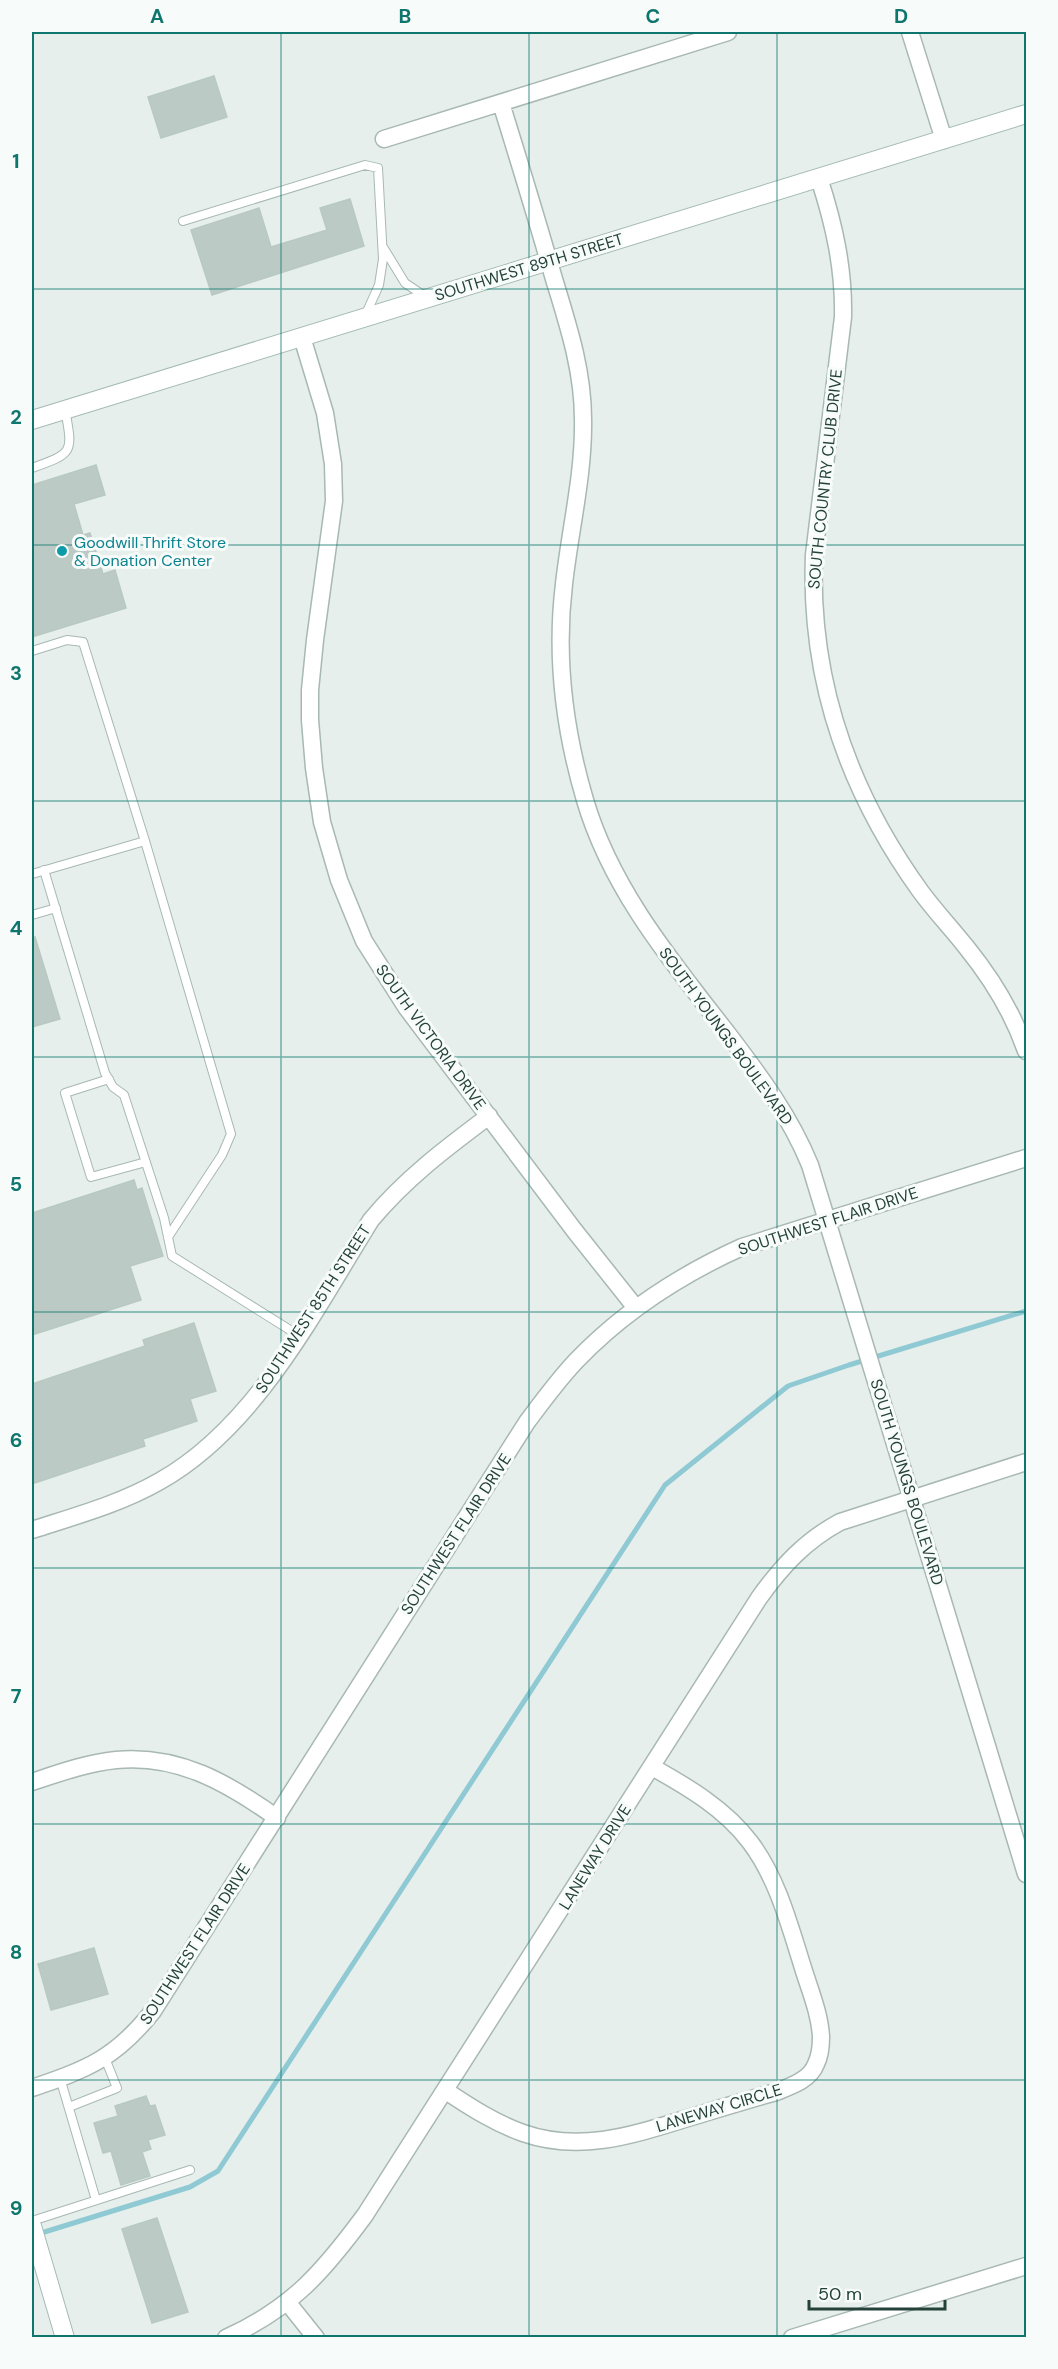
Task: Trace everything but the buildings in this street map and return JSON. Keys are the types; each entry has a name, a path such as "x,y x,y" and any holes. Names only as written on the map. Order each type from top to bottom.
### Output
{"main road":[{"name":"SOUTHWEST 89TH STREET","path":"32,420 1026,114"},
{"path":"32,2226 65,2337"}],"street":[{"path":"384,139 728,32"},
{"path":"910,32 944,140"},
{"name":"SOUTH YOUNGS BOULEVARD","path":"501,102 579,367 583,409 583,448 564,584 561,650 567,727 585,802 615,872 644,923 789,1119 810,1165 1026,1875"},
{"name":"SOUTH COUNTRY CLUB DRIVE","path":"819,178 832,221 844,289 843,317 820,491 813,564 819,659 830,706 844,753 881,830 922,893 969,950 991,981 1012,1016 1026,1051"},
{"name":"SOUTH VICTORIA DRIVE","path":"302,337 326,412 334,483 334,501 310,690 314,768 322,822 339,880 364,940 406,1007 636,1308"},
{"name":"SOUTHWEST 85TH STREET","path":"32,1530 144,1490 186,1463 216,1439 250,1404 298,1335 371,1220 385,1203 440,1153 489,1116"},
{"name":"SOUTHWEST FLAIR DRIVE","path":"32,2088 87,2068 105,2058 132,2037 153,2011 527,1422 574,1362 603,1334 673,1282 715,1259 769,1238 1026,1158"},
{"name":"LANEWAY DRIVE","path":"226,2337 261,2320 288,2303 312,2280 365,2215 759,1598 787,1562 813,1538 840,1522 1026,1462"},
{"path":"32,1782 115,1760 158,1761 205,1774 254,1801 277,1818"},
{"name":"LANEWAY CIRCLE","path":"446,2091 503,2125 524,2133 564,2141 594,2142 632,2136 776,2092 794,2085 813,2072 820,2052 821,2038 818,2020 789,1922 763,1861 750,1842 726,1816 652,1767"},
{"path":"796,2337 1026,2266"},
{"path":"288,2303 315,2337"}],"lane":[{"path":"183,221 365,165 378,168 383,247 379,285 365,316"},
{"path":"383,247 405,283 427,298"},
{"path":"32,468 66,453 71,442 65,410"},
{"path":"32,651 67,640 76,639 83,642 145,841 231,1134 222,1155 168,1237"},
{"path":"32,873 145,841"},
{"path":"44,870 109,1079 113,1087 124,1095 146,1162 172,1256 298,1335"},
{"path":"32,915 56,908"},
{"path":"109,1079 65,1093 91,1177 146,1162"},
{"path":"69,2107 117,2088 105,2058"},
{"path":"60,2078 96,2200"},
{"path":"32,2221 190,2170"}],"waterway":[{"path":"38,2234 190,2187 218,2171 665,1485 788,1386 1026,1311"}],"place":[{"name":"Goodwill Thrift Store & Donation Center","path":"62,551"}]}
